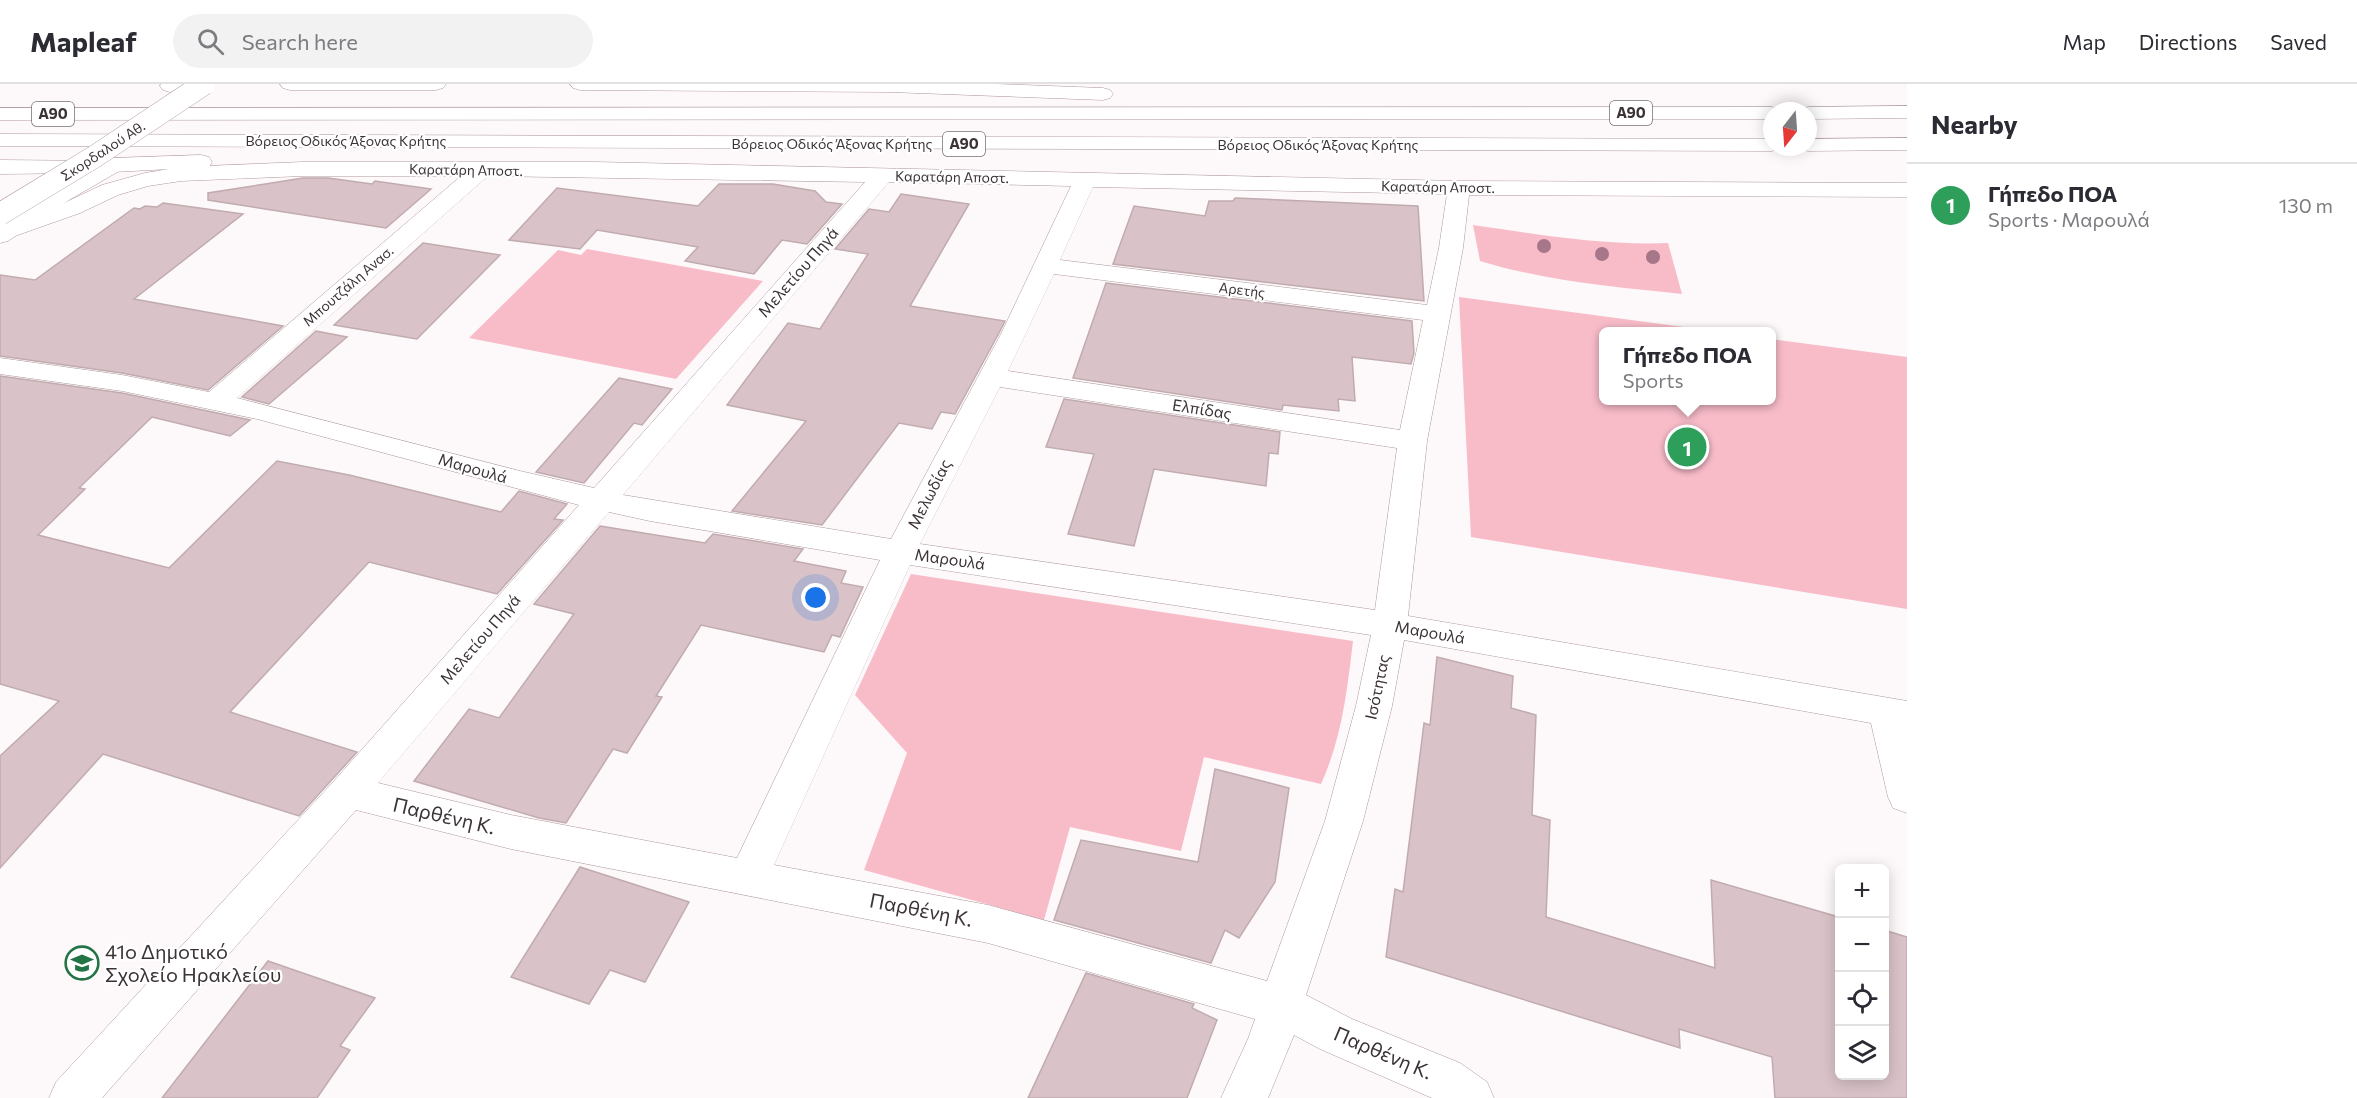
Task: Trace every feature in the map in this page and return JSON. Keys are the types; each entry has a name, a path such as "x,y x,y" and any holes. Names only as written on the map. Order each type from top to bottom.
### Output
{"main road":[{"name":"Σκορδαλού Αθ.","path":"2,227 94,157 204,84"},
{"path":"290,84 436,84"},
{"path":"580,84 890,86 1124,95 1490,114"},
{"name":"Σκορδαλού Αθ.","path":"0,192 178,85"},
{"name":"Βόρειος Οδικός Άξονας Κρήτης","path":"0,114 1763,112"},
{"path":"1817,112 1907,112"},
{"name":"Βόρειος Οδικός Άξονας Κρήτης","path":"0,140 1763,145"},
{"path":"0,167 112,165 390,152 453,142"},
{"path":"1817,145 1907,144"},
{"path":"2,227 112,165"},
{"name":"Καρατάρη Αποστ.","path":"2,227 72,208 120,186 170,176 313,169 595,170 1460,188 1907,190"},
{"name":"Μπουτζάλη Ανασ.","path":"216,401 480,171"},
{"name":"Μελετίου Πηγά","path":"72,1098 215,936 348,792 882,176"},
{"name":"Μελωδίας","path":"749,876 900,552 1047,266 1085,180"},
{"name":"Ισότητας","path":"1244,1098 1269,1046 1294,963 1351,798 1374,706 1390,625 1412,441 1451,248 1460,188"},
{"name":"Αρετής","path":"1047,266 1437,314"},
{"name":"Μαρουλά","path":"0,366 89,378 216,401 599,500 900,552 1390,625 1897,713"},
{"name":"Ελπίδας","path":"991,377 1412,441"},
{"path":"1897,713 1907,796"},
{"name":"Παρθένη Κ.","path":"348,792 511,832 749,876 988,924 1282,1006 1336,1034 1444,1079 1471,1098"}],"shaded area":[{"path":"1473,225 1595,241 1668,243 1682,294 1606,286 1530,274 1480,261"},
{"path":"587,249 763,281 676,379 469,338 558,250 581,255"},
{"path":"1459,297 1684,327 1599,327 1599,405 1776,405 1776,340 1907,357 1907,609 1471,537"},
{"path":"911,574 1353,641 1339,732 1321,784 1204,757 1181,851 1070,827 1044,920 864,870 907,753 855,695"}],"building":[{"path":"303,178 328,178 372,184 375,181 431,189 386,228 208,200 208,193"},
{"path":"719,184 773,184 815,191 826,202 842,204 807,244 782,240 754,274 685,261 698,247 597,230 580,249 509,240 557,188 698,206"},
{"path":"901,194 969,204 910,306 1005,321 999,333 955,414 941,412 932,429 899,423 822,525 732,511 806,421 727,405 788,323 820,329 868,254 835,249 869,209 889,212"},
{"path":"1235,198 1418,206 1424,301 1113,264 1134,206 1205,216 1209,201 1233,201"},
{"path":"163,203 243,214 134,299 283,326 208,390 122,373 0,356 0,275 35,280 134,208 157,207"},
{"path":"423,243 500,255 417,339 334,325"},
{"path":"1106,283 1412,321 1414,353 1411,364 1352,357 1355,401 1338,399 1339,411 1283,405 1282,410 1073,378"},
{"path":"316,331 347,337 269,404 242,397"},
{"path":"0,376 122,393 250,420 230,436 152,417 79,488 85,489 38,535 169,568 277,461 349,475 501,512 519,491 567,504 554,519 563,520 497,594 369,562 230,712 357,752 299,816 103,754 0,868 0,756 59,701 0,684"},
{"path":"619,378 672,389 642,425 634,423 584,483 536,472"},
{"path":"1064,399 1280,432 1278,454 1269,453 1266,486 1154,469 1134,546 1068,534 1094,454 1046,447"},
{"path":"600,526 705,543 713,534 803,549 794,561 846,571 841,583 863,587 840,637 832,635 824,652 701,625 656,696 662,697 627,753 613,749 566,823 539,818 414,781 469,709 499,718 574,614 534,604"},
{"path":"1437,657 1513,676 1511,708 1536,715 1532,815 1550,820 1546,917 1715,968 1711,880 1835,916 1835,1080 1889,1080 1889,932 1907,937 1907,1098 1775,1098 1772,1057 1679,1029 1680,1048 1386,957 1395,889 1403,892 1424,723 1430,725"},
{"path":"1215,769 1289,788 1275,882 1239,938 1225,930 1211,963 1054,920 1081,840 1198,862"},
{"path":"580,867 689,902 645,982 610,970 589,1004 511,977"},
{"path":"268,961 375,998 340,1046 350,1050 317,1098 162,1098"},
{"path":"1086,973 1194,1004 1192,1008 1217,1020 1187,1098 1028,1098"}],"place":[{"name":"Γήπεδο ΠΟΑ","path":"1687,447"},
{"name":"41ο Δημοτικό Σχολείο Ηρακλείου","path":"82,963"}]}
